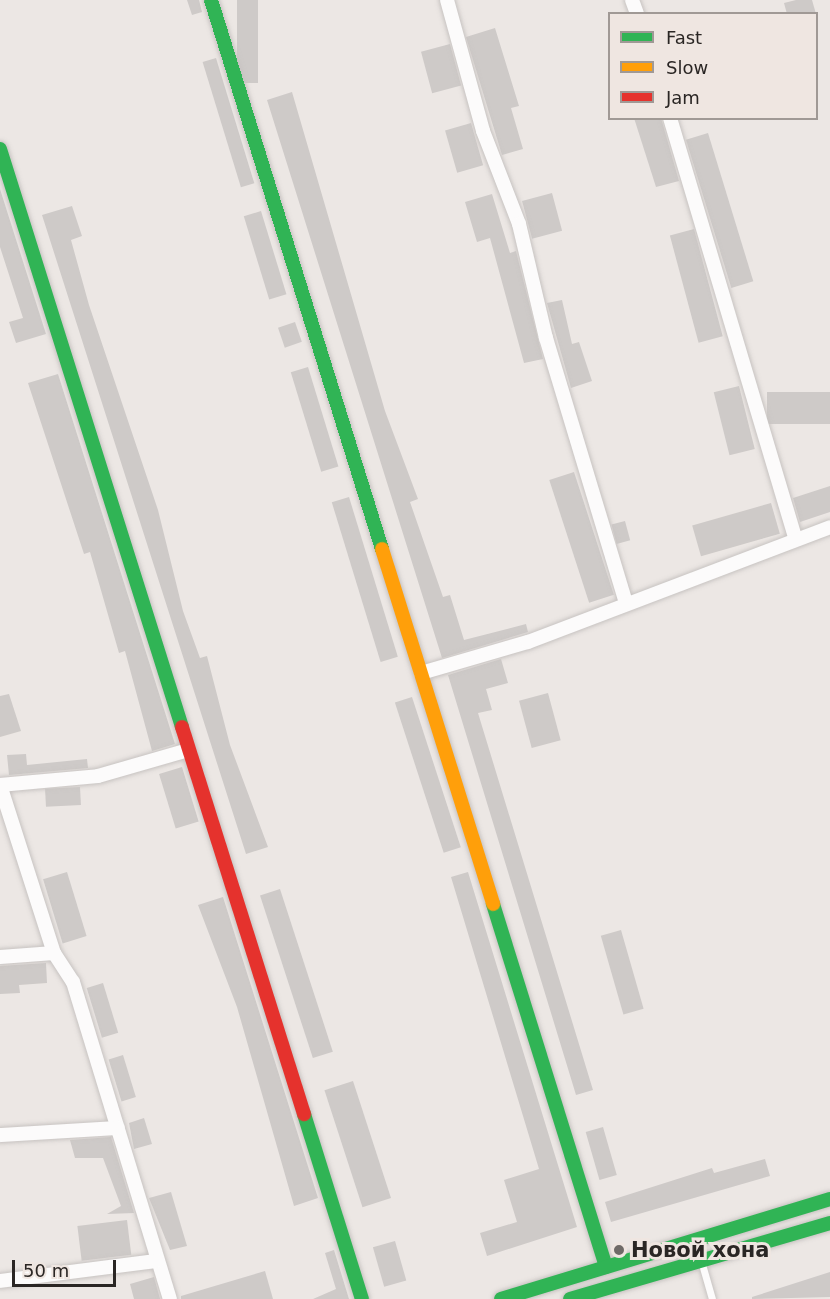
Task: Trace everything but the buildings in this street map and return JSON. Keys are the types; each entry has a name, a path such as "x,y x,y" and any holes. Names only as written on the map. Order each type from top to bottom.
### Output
{"street":[{"path":"211,0 606,1267"},
{"path":"447,0 483,131 519,224 546,338 626,603"},
{"path":"671,120 796,540"},
{"path":"0,149 362,1299"},
{"path":"421,674 528,642 830,527"},
{"path":"170,1299 73,982 54,953 0,785 98,776 188,750"},
{"path":"0,957 54,953"},
{"path":"0,1135 118,1128"},
{"path":"501,1299 830,1198"},
{"path":"570,1299 613,1293 701,1261 830,1223"},
{"path":"0,1281 157,1261"}],"lane":[{"path":"701,1261 712,1299"}],"traffic: fast":[{"path":"211,0 382,549"},
{"path":"0,149 182,727"},
{"path":"493,904 606,1267"},
{"path":"304,1114 362,1299"},
{"path":"501,1299 830,1199"},
{"path":"570,1299 830,1223"}],"traffic: slow":[{"path":"382,549 493,904"}],"traffic: jam":[{"path":"182,727 304,1114"}],"place":[{"name":"Новой хона","path":"619,1250"}]}
